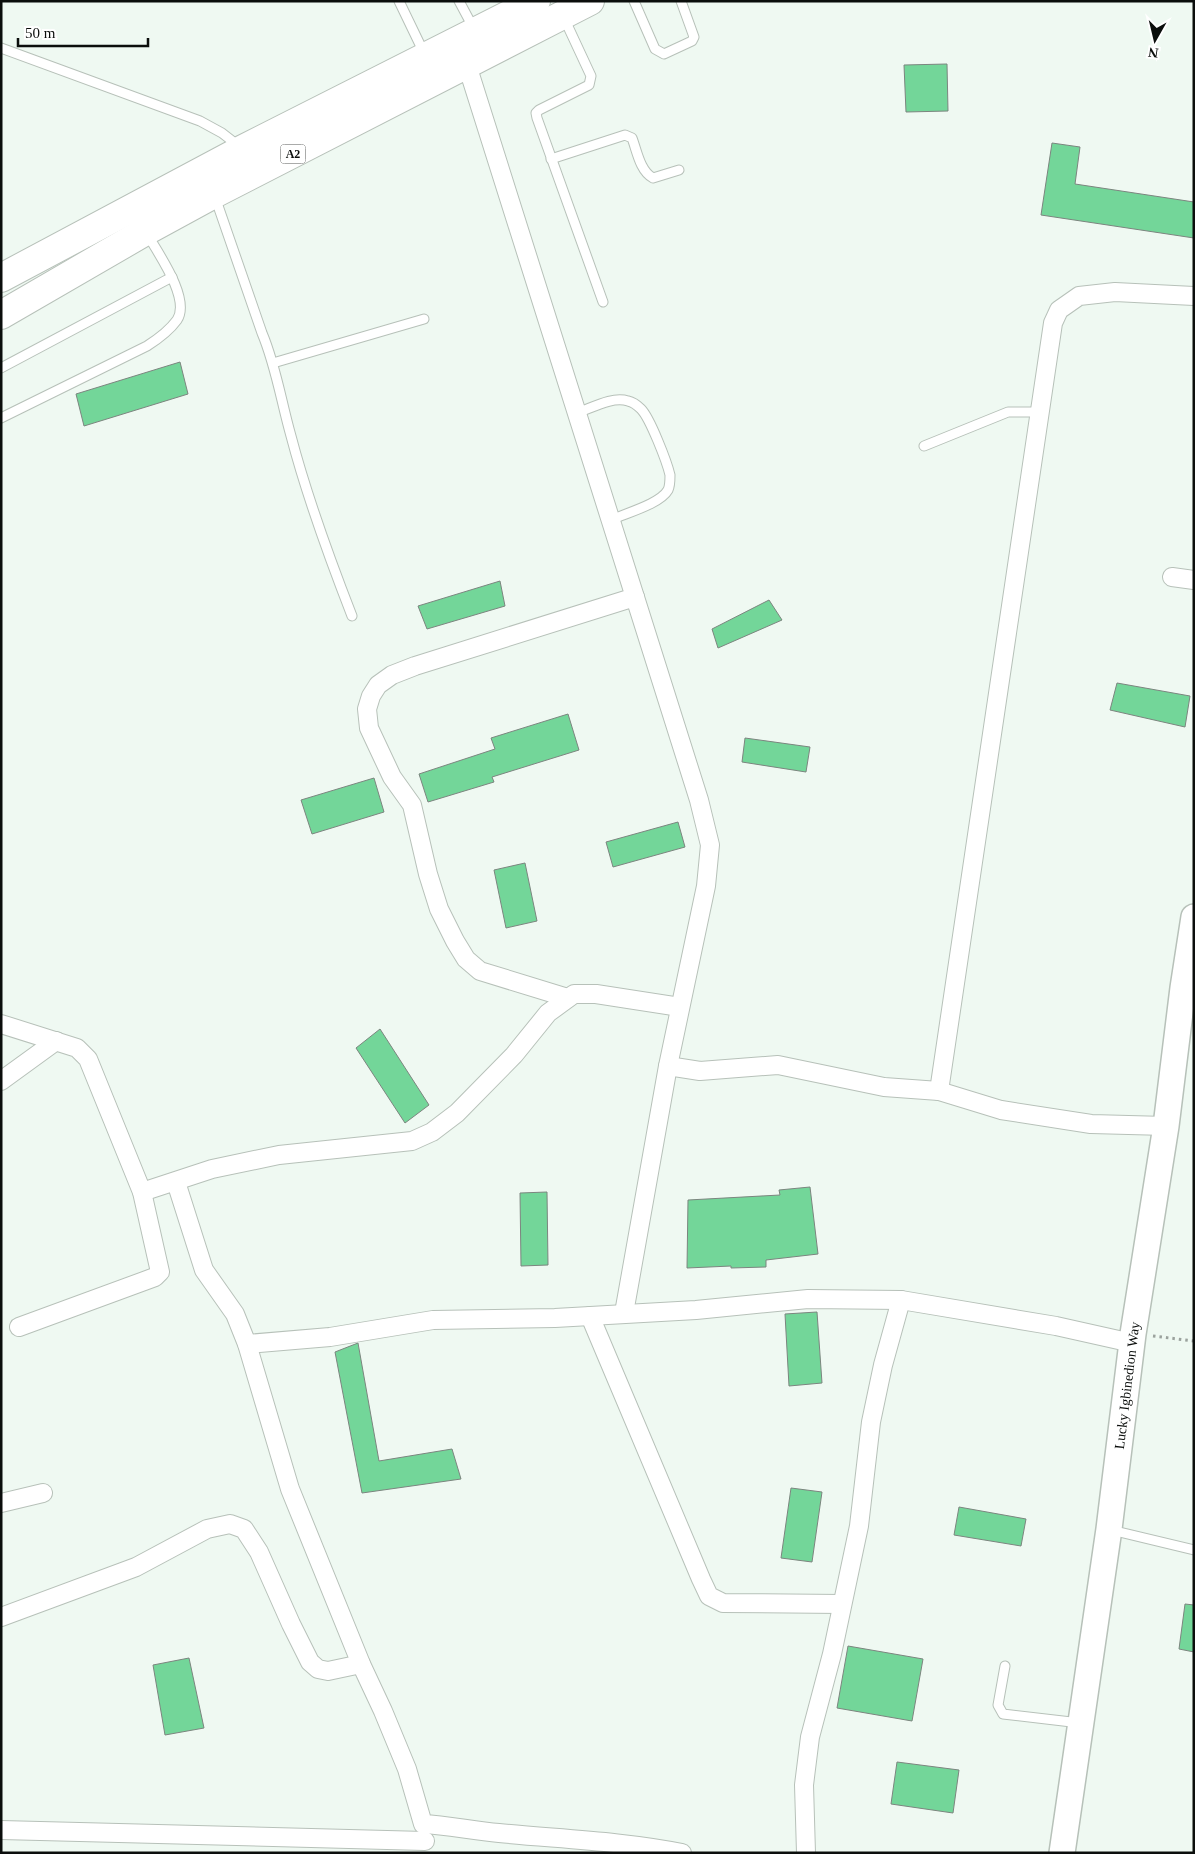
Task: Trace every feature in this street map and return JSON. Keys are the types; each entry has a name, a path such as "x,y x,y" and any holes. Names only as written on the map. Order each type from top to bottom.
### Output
{"highway":[{"name":"A2","path":"3,274 242,149 536,1"},
{"name":"A2","path":"1,315 214,194 590,1"}],"street":[{"path":"467,65 636,597 699,800 710,845 706,886 668,1066 624,1313"},
{"path":"939,1091 1053,324 1059,310 1079,296 1115,292 1194,296"},
{"path":"1172,577 1194,580"},
{"path":"568,998 480,970 466,959 439,909 428,874 412,805 392,777 376,744 369,728 367,710 371,696 378,685 392,675 415,666 636,597"},
{"name":"Lucky Igbinedion Way","path":"1062,1853 1109,1529 1132,1339 1166,1126 1194,917"},
{"path":"142,1192 212,1169 279,1155 412,1141 432,1132 457,1114 514,1055 548,1013 574,994 596,994 680,1007"},
{"path":"1,1024 77,1048 88,1059 142,1192 160,1272 155,1277 19,1326"},
{"path":"1,1081 56,1041"},
{"path":"668,1066 700,1071 778,1065 884,1087 939,1091 1001,1110 1082,1123 1166,1126"},
{"path":"176,1182 204,1270 235,1314 247,1344 290,1489 361,1664 407,1769 424,1839"},
{"path":"247,1344 330,1337 433,1320 555,1318 696,1310 808,1299 901,1300 1132,1339"},
{"path":"806,1853 804,1785 810,1737 832,1654 859,1526 871,1422 883,1365 901,1300"},
{"path":"590,1316 701,1579 710,1596 723,1603 842,1604"},
{"path":"1,1503 43,1493"},
{"path":"1,1617 136,1567 207,1529 230,1524 244,1529 259,1552 310,1662 318,1669 328,1671 361,1664"},
{"path":"1,1830 424,1839 446,1825 496,1833 543,1836 682,1853"}],"lane":[{"path":"399,1 426,56"},
{"path":"459,1 476,32"},
{"path":"634,1 655,49 664,54 692,41 694,37 681,1"},
{"path":"562,15 591,76 591,81 589,85 536,113 603,302"},
{"path":"1,48 200,121 222,133 242,149"},
{"path":"552,159 625,135 632,138 643,168 648,176 653,178 679,170"},
{"path":"214,194 273,363 290,436 324,542 352,616"},
{"path":"1,418 147,346 163,335 178,319 181,302 172,277 146,232"},
{"path":"1,368 172,277"},
{"path":"273,363 424,319"},
{"path":"577,413 612,401 630,401 640,408 648,418 669,474 669,488 664,495 611,520"},
{"path":"924,446 1008,412 1039,412"},
{"path":"1109,1529 1194,1550"},
{"path":"1005,1666 998,1705 1003,1714 1080,1723"}],"path":[{"path":"1132,1339 1194,1341"}],"building":[{"path":"947,64 948,111 906,112 904,65"},
{"path":"1052,143 1080,147 1075,184 1194,202 1194,238 1041,215"},
{"path":"180,362 188,394 84,426 76,394"},
{"path":"500,581 505,606 427,629 418,606"},
{"path":"769,600 782,620 718,648 712,629"},
{"path":"1117,683 1190,696 1185,727 1110,710"},
{"path":"568,714 579,750 492,777 494,782 428,802 419,774 495,749 491,738"},
{"path":"745,738 810,747 806,772 742,762"},
{"path":"374,778 384,812 312,834 301,800"},
{"path":"678,822 685,847 613,867 606,842"},
{"path":"525,863 537,921 506,928 494,870"},
{"path":"380,1029 429,1105 405,1123 356,1048"},
{"path":"810,1187 818,1254 766,1260 766,1267 687,1268 688,1200 780,1195 779,1190"},
{"path":"547,1192 548,1265 521,1266 520,1193"},
{"path":"817,1312 822,1383 789,1386 785,1314"},
{"path":"358,1343 379,1461 452,1449 461,1479 362,1493 335,1352"},
{"path":"791,1488 822,1492 812,1562 781,1558"},
{"path":"959,1507 1026,1519 1021,1546 954,1535"},
{"path":"1185,1604 1194,1605 1194,1652 1179,1649"},
{"path":"848,1646 923,1659 912,1721 837,1708"},
{"path":"189,1658 204,1728 165,1735 153,1665"},
{"path":"897,1762 959,1770 953,1813 891,1804"}]}
